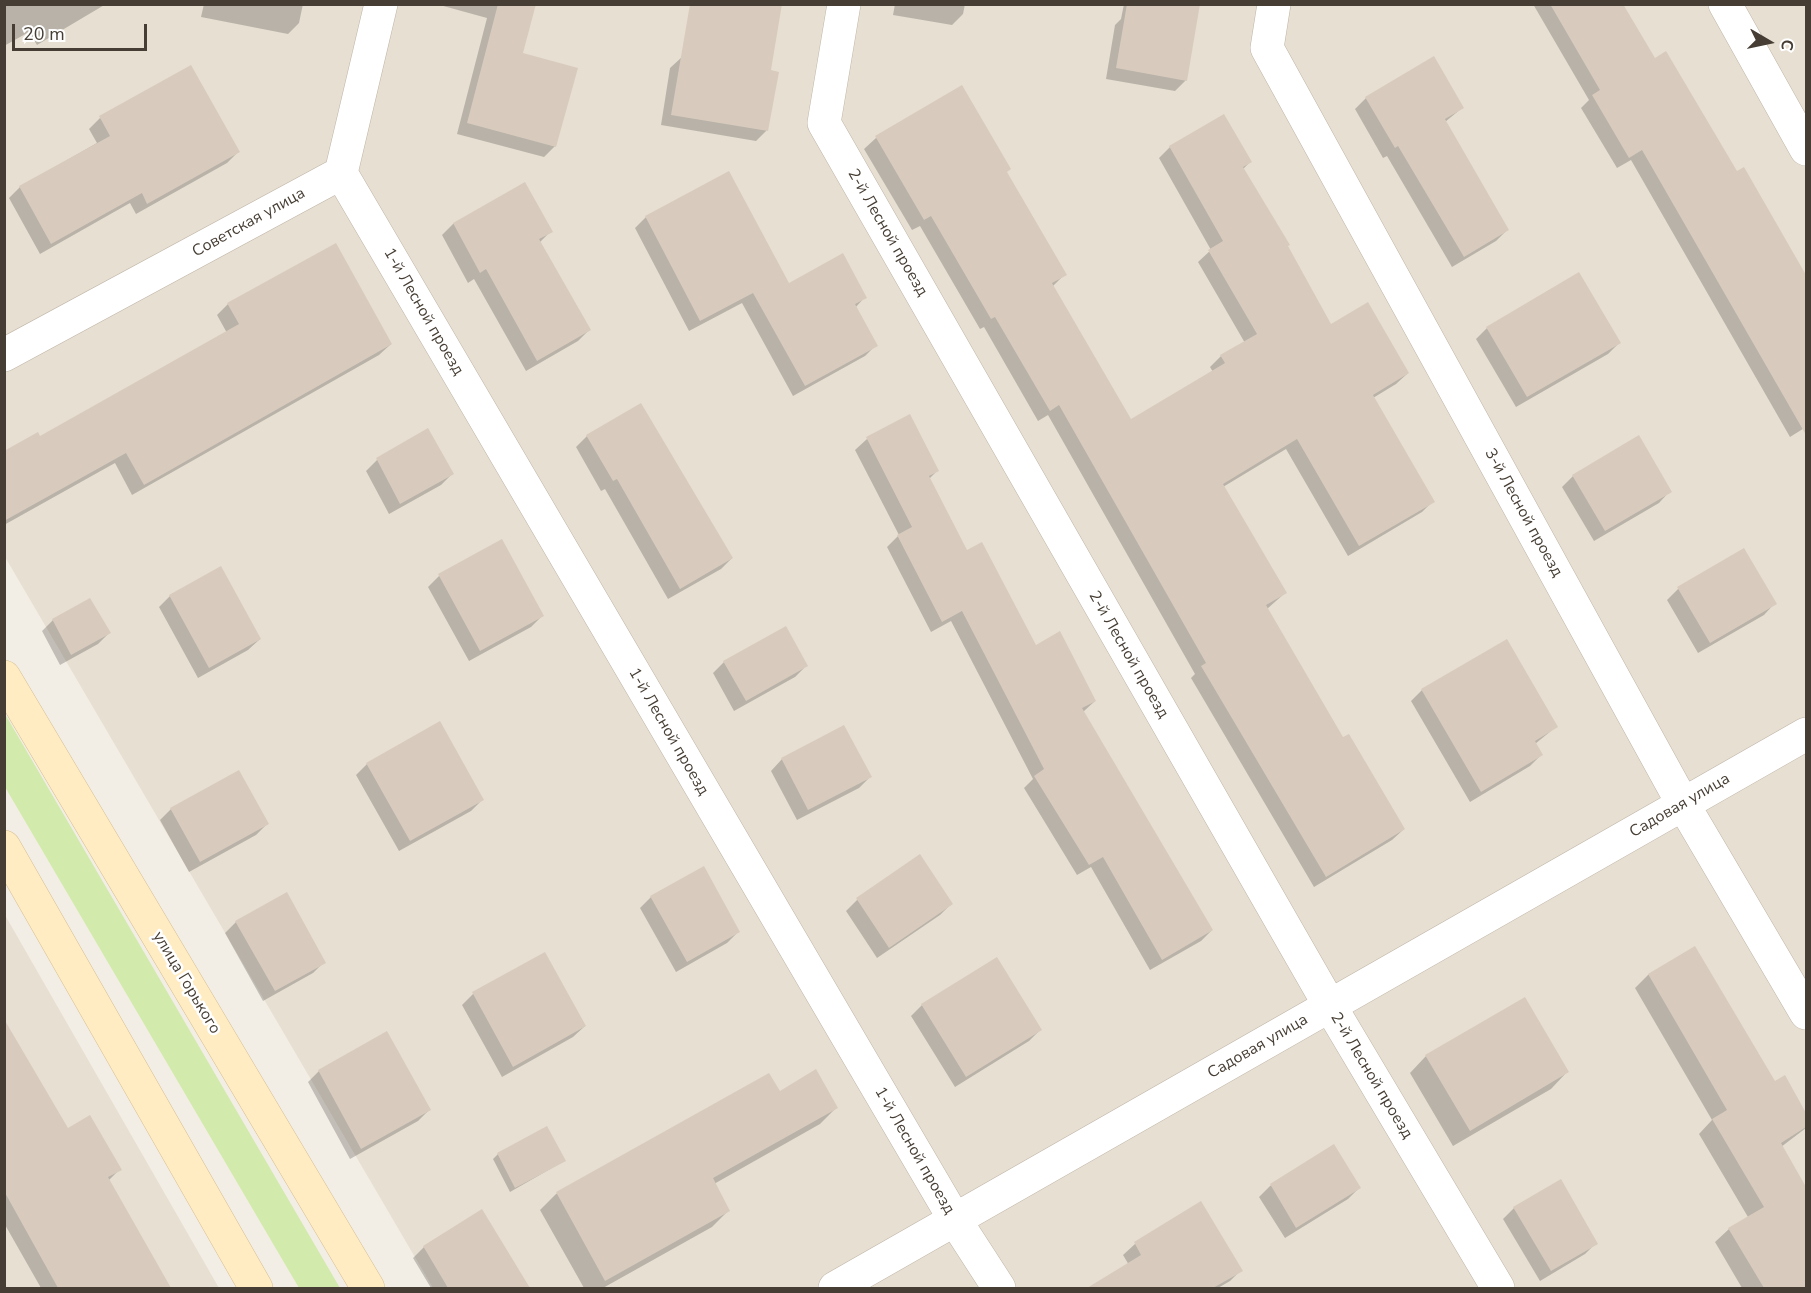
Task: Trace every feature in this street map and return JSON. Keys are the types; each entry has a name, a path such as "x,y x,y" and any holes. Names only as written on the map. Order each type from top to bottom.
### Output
{"main road":[{"name":"улица Горького","path":"4,677 368,1288"},
{"path":"4,847 256,1288"}],"street":[{"path":"341,173 381,4"},
{"name":"2-й Лесной проезд","path":"844,4 824,123 1330,1006 1498,1288"},
{"name":"3-й Лесной проезд","path":"1274,4 1267,48 1683,804 1806,1013"},
{"path":"1725,4 1806,149"},
{"name":"Советская улица","path":"4,355 341,173"},
{"name":"1-й Лесной проезд","path":"341,173 955,1220 999,1288"},
{"name":"Садовая улица","path":"835,1288 1806,734"}],"shaded area":[{"path":"4,5 1806,5 1806,1288 433,1288 5,557"},
{"path":"5,915 219,1288 5,1288"}],"green space":[{"path":"4,714 340,1288 299,1288 5,787"}],"building":[{"path":"498,4 536,4 523,53 578,68 556,147 467,123"},
{"path":"690,4 782,4 771,70 779,72 768,131 671,115"},
{"path":"1127,4 1200,4 1187,81 1116,68"},
{"path":"1550,4 1623,4 1655,58 1666,51 1737,171 1744,167 1806,275 1806,435 1642,150 1629,158 1592,95 1600,90"},
{"path":"1434,56 1464,108 1445,119 1509,230 1464,257 1398,146 1395,148 1365,97"},
{"path":"191,65 240,152 147,204 142,193 51,244 19,186 110,136 99,116"},
{"path":"962,85 1011,169 1007,172 1067,275 1052,283 1131,419 1225,363 1220,355 1257,334 1208,250 1223,241 1169,146 1224,114 1252,162 1243,167 1290,245 1288,246 1331,324 1368,302 1409,373 1373,395 1435,502 1359,546 1297,439 1223,484 1287,593 1266,605 1343,737 1349,734 1405,829 1326,877 1201,666 1206,663 1059,405 1050,411 995,317 991,319 931,216 924,220 875,136"},
{"path":"729,171 789,283 843,253 867,298 855,304 878,346 805,386 753,293 700,321 645,216"},
{"path":"525,182 553,232 539,239 591,330 537,361 486,269 480,273 453,223"},
{"path":"336,243 392,344 144,485 126,453 4,521 4,451 38,432 40,436 239,324 227,303"},
{"path":"1579,272 1621,343 1527,397 1486,327"},
{"path":"641,403 733,558 680,589 617,479 613,481 586,435"},
{"path":"910,414 939,471 929,476 967,550 982,542 1036,645 1060,631 1096,701 1082,708 1213,930 1162,960 1103,857 1089,865 1034,776 1044,769 962,611 942,622 897,535 912,527 866,437"},
{"path":"428,428 454,474 400,504 376,458"},
{"path":"1639,435 1672,492 1605,531 1572,475"},
{"path":"502,539 544,616 480,651 438,574"},
{"path":"1744,548 1777,604 1710,643 1677,587"},
{"path":"221,566 261,639 209,668 169,595"},
{"path":"90,598 111,633 71,655 52,619"},
{"path":"786,626 808,666 746,701 723,661"},
{"path":"1507,639 1558,727 1535,741 1543,755 1481,792 1421,689"},
{"path":"440,721 484,800 410,841 366,763"},
{"path":"844,725 872,777 808,810 781,758"},
{"path":"239,770 269,824 200,862 170,808"},
{"path":"920,854 953,904 889,948 856,898"},
{"path":"704,866 740,932 687,962 650,896"},
{"path":"287,892 326,963 275,991 235,921"},
{"path":"1695,946 1775,1081 1785,1075 1806,1113 1806,1127 1781,1143 1806,1187 1806,1288 1764,1288 1728,1228 1764,1207 1712,1119 1727,1110 1648,974"},
{"path":"545,952 586,1026 513,1067 472,992"},
{"path":"997,957 1042,1030 966,1077 921,1004"},
{"path":"1525,997 1569,1072 1470,1131 1425,1055"},
{"path":"4,1019 68,1128 90,1115 122,1170 108,1177 171,1288 58,1288 4,1191"},
{"path":"387,1031 431,1110 361,1149 318,1070"},
{"path":"816,1069 838,1108 713,1178 730,1211 605,1281 556,1192 769,1073 780,1091"},
{"path":"547,1126 566,1161 515,1188 497,1153"},
{"path":"1334,1144 1361,1188 1296,1228 1270,1184"},
{"path":"1561,1179 1598,1244 1551,1271 1513,1207"},
{"path":"1201,1201 1243,1271 1213,1288 1087,1288 1141,1255 1134,1242"},
{"path":"482,1209 530,1288 448,1288 423,1246"}]}
